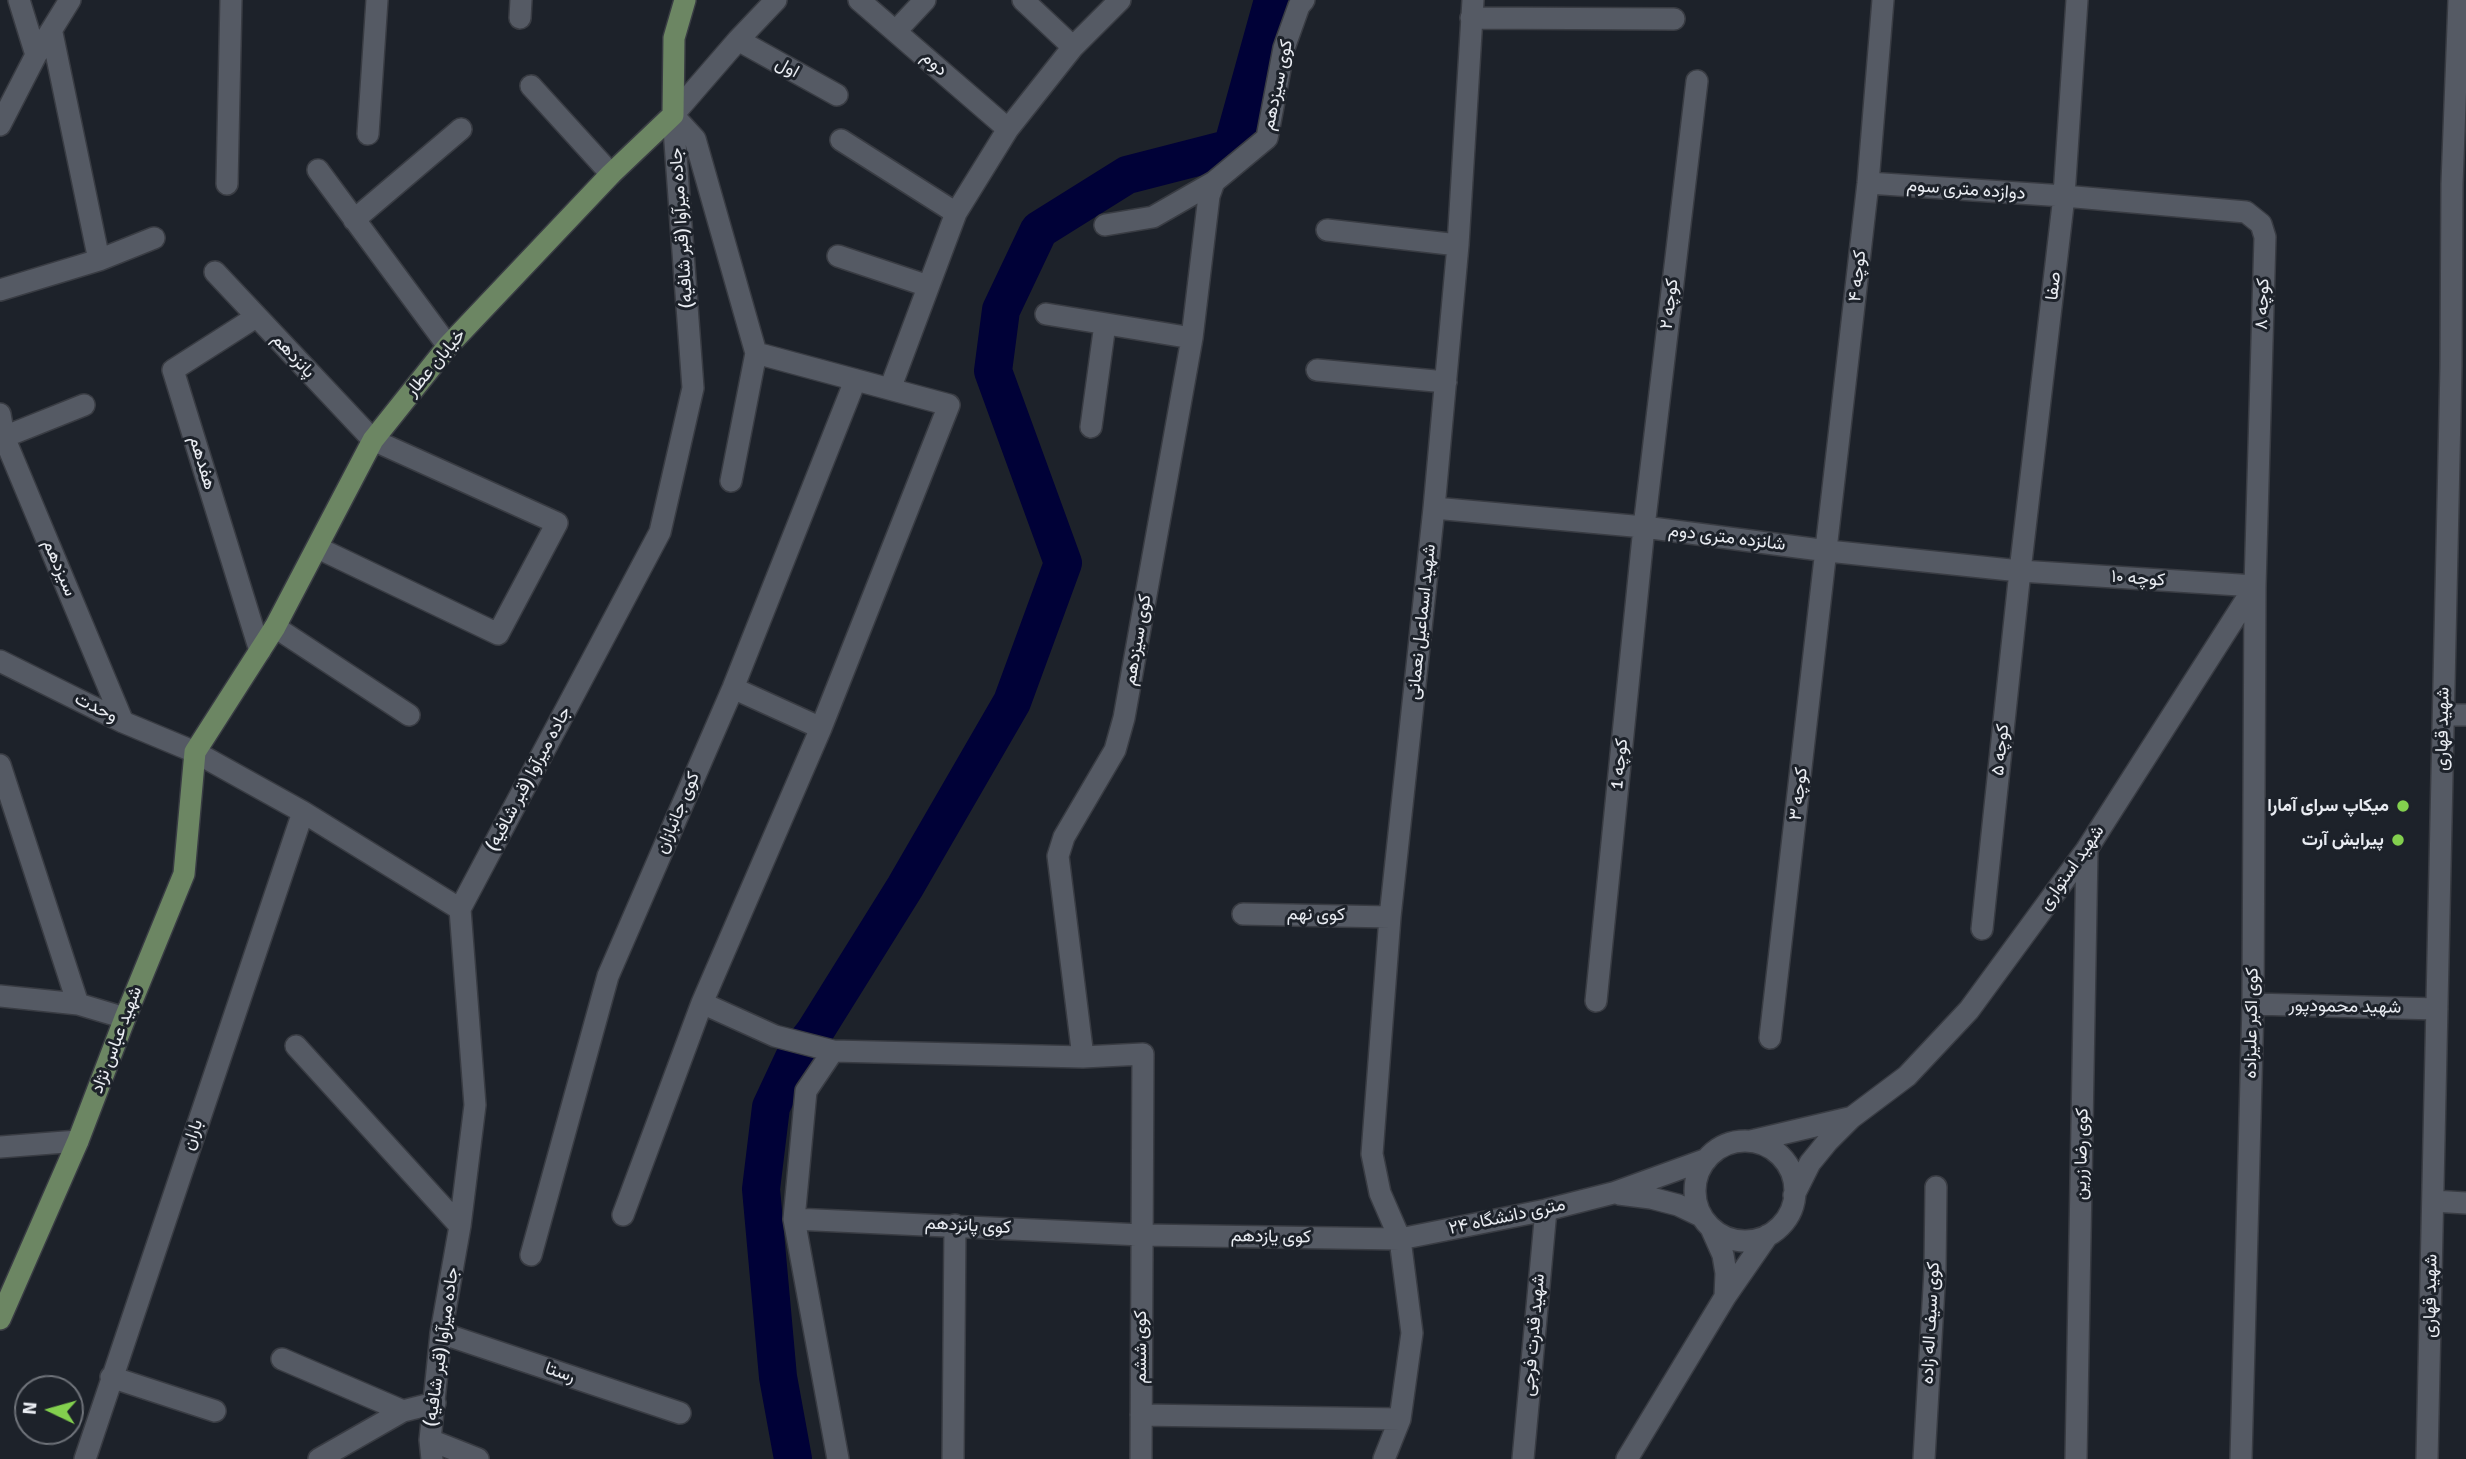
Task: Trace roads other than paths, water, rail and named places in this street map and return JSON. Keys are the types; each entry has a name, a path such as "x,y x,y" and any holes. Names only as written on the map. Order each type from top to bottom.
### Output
{"main road":[{"path":"673,115 674,38 685,0"},
{"name":"خیابان عطار","path":"195,752 275,627 373,440 448,346 611,174 673,115"},
{"name":"شهید عباس نژاد","path":"0,1318 78,1141 124,1018 184,874 195,752"}],"street":[{"path":"19,0 36,55"},
{"path":"0,125 36,55 70,0"},
{"path":"227,184 231,0"},
{"path":"368,134 377,0"},
{"path":"731,481 756,353 695,139 673,115 776,0"},
{"name":"دوم","path":"859,0 1007,129"},
{"path":"896,32 925,0"},
{"path":"1023,0 1073,47"},
{"path":"890,390 956,213 1007,129 1073,47 1120,0"},
{"name":"کوی سیزدهم","path":"1083,1058 1058,856 1064,837 1115,750 1124,718 1192,338 1206,211 1214,182 1267,138 1284,48 1299,6 1304,0"},
{"name":"کوچه ۴","path":"1828,551 1868,183 1882,0"},
{"name":"صفا","path":"2020,571 2064,196 2077,0"},
{"name":"شهید قهاری","path":"2427,1459 2459,183 2459,0"},
{"path":"1472,9 1674,19"},
{"name":"شهید اسماعیل نعمانی","path":"1384,1459 1400,1419 1412,1333 1400,1239 1380,1193 1372,1154 1390,917 1434,508 1458,245 1472,9"},
{"path":"52,33 99,260"},
{"name":"اول","path":"738,40 836,95"},
{"name":"کوچه ۲","path":"1644,527 1696,81"},
{"path":"531,86 611,174"},
{"name":"جاده میرآوا (قبر شافیه)","path":"431,1449 441,1333 460,1226 475,1104 460,909 660,532 693,388 673,115"},
{"path":"354,220 461,129"},
{"path":"841,140 956,213"},
{"path":"318,170 448,346"},
{"path":"1105,225 1153,217 1214,182"},
{"name":"دوازده متری سوم","path":"1868,183 2064,196"},
{"name":"کوچه ۸","path":"2064,196 2246,212 2261,224 2265,237 2255,586"},
{"path":"1327,230 1458,245"},
{"path":"0,290 99,260 154,238"},
{"path":"838,256 928,286"},
{"name":"پانزدهم","path":"215,272 373,440"},
{"path":"1045,314 1192,338"},
{"name":"هفدهم","path":"256,317 173,370 260,651"},
{"path":"1091,427 1105,324"},
{"path":"623,1215 702,1003 821,728 949,405 756,353"},
{"path":"1317,370 1446,382"},
{"name":"کوی جانبازان","path":"531,1255 608,976 733,688 855,381"},
{"path":"4,437 83,405"},
{"name":"سیزدهم","path":"0,414 4,437 123,722"},
{"path":"318,548 498,634 556,523 373,440"},
{"name":"شانزده متری دوم","path":"1434,508 1644,527 1828,551 2020,571"},
{"name":"کوچه 1","path":"1596,1001 1644,527"},
{"name":"کوچه ۳","path":"1770,1038 1828,551"},
{"name":"کوچه ۱۰","path":"2020,571 2255,586"},
{"name":"کوچه ۵","path":"1982,929 2020,571"},
{"name":"شهید استواری","path":"1794,1195 1810,1163 1851,1118 1907,1076 1969,1010 2087,849 2255,586"},
{"name":"کوی اکبر علیزاده","path":"2241,1459 2253,1004 2255,586"},
{"path":"275,627 409,715"},
{"name":"وحدت","path":"0,661 123,722 195,752 303,812 460,909"},
{"path":"733,688 821,728"},
{"path":"2444,715 2466,715"},
{"path":"0,765 78,1004"},
{"name":"باران","path":"85,1459 303,812"},
{"name":"کوی رضا زرین","path":"2076,1459 2087,849"},
{"name":"کوی نهم","path":"1242,914 1390,917"},
{"path":"0,974 4,995 78,1004 124,1018"},
{"path":"702,1003 775,1036 833,1051 1083,1058 1143,1054 1142,1235"},
{"name":"شهید محمودپور","path":"2253,1004 2437,1009"},
{"path":"296,1046 460,1226"},
{"path":"833,1051 806,1091 794,1219 838,1459"},
{"name":"شهید استواری","path":"1748,1141 1851,1118"},
{"path":"0,1147 78,1141"},
{"path":"1706,1222 1723,1236 1738,1241 1753,1241 1768,1235 1781,1225 1791,1211 1793,1179 1786,1163 1769,1148 1748,1141 1719,1149 1707,1159 1699,1171 1695,1186 1696,1202 1706,1222 1723,1255 1726,1273 1725,1297"},
{"name":"۲۴ متری دانشگاه","path":"1400,1239 1613,1194 1707,1159"},
{"name":"کوی سیف اله زاده","path":"1924,1459 1935,1270 1936,1187"},
{"name":"۲۴ متری دانشگاه","path":"1613,1194 1651,1198 1678,1205 1706,1222"},
{"path":"2433,1201 2466,1203"},
{"name":"شهید قدرت فرجی","path":"1523,1459 1546,1210"},
{"name":"کوی پانزدهم","path":"794,1219 955,1224 1142,1235"},
{"path":"953,1459 955,1224"},
{"name":"کوی یازدهم","path":"1142,1235 1400,1239"},
{"name":"کوی ششم","path":"1141,1459 1142,1235"},
{"path":"1627,1459 1725,1297 1768,1235"},
{"name":"رستا","path":"441,1333 680,1413"},
{"path":"282,1359 403,1410"},
{"path":"111,1377 215,1410"},
{"path":"319,1459 403,1410 435,1403"},
{"path":"1141,1415 1400,1419"},
{"path":"431,1449 478,1459"}],"waterway":[{"path":"793,1459 778,1377 761,1189 771,1107 793,1060 814,1033 905,887 1012,702 1063,563 993,371 1001,310 1039,230 1127,175 1232,148 1273,0"}],"place":[{"name":"میکاپ سرای آمارا","path":"2403,806"},
{"name":"پیرایش آرت","path":"2398,840"}]}
